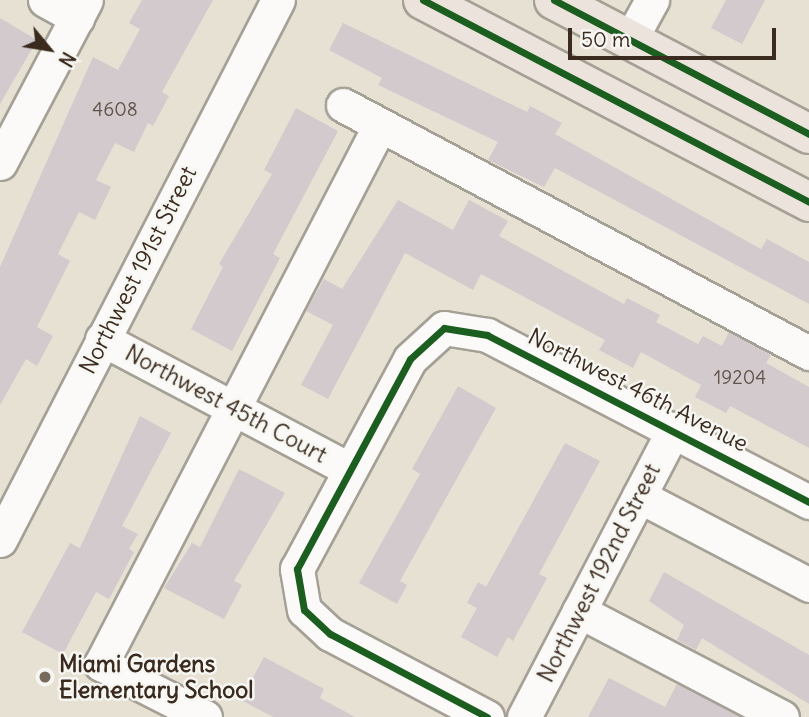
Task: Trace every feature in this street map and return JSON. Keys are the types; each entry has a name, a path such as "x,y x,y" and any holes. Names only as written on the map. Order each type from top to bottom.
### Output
{"main road":[{"path":"423,0 809,202"},
{"path":"554,0 809,134"}],"street":[{"path":"0,163 82,9 45,0"},
{"name":"Northwest 191st Street","path":"0,540 278,0"},
{"path":"630,40 652,0"},
{"path":"343,105 809,353"},
{"path":"205,717 101,664 380,125"},
{"name":"Northwest 46th Avenue","path":"350,470 410,359 444,328 487,335 674,429 809,502"},
{"name":"Northwest 45th Court","path":"102,338 350,470"},
{"name":"Northwest 192nd Street","path":"524,717 674,429"},
{"path":"350,470 297,569 304,610 330,634 487,717"},
{"path":"639,496 809,585"},
{"path":"579,611 782,717"}],"building":[{"path":"142,0 213,0 162,92 169,96 153,126 148,123 134,152 115,143 96,180 111,187 95,220 79,212 58,254 70,261 37,327 53,336 37,366 26,359 0,405 0,267 93,57 118,70 140,29 129,23"},
{"path":"726,0 765,0 742,44 711,28"},
{"path":"0,18 37,40 0,104"},
{"path":"343,23 527,112 530,106 562,123 555,134 761,249 767,239 809,262 809,304 555,168 544,187 488,160 498,142 378,85 382,78 329,50"},
{"path":"296,108 338,131 273,254 280,258 232,351 191,329 223,267 219,264 272,174 264,170"},
{"path":"398,200 453,230 469,200 508,221 499,236 624,304 627,298 660,315 656,322 698,344 703,336 722,346 729,332 771,355 766,363 809,387 809,448 730,406 726,413 695,397 701,385 641,352 633,368 599,350 605,340 481,274 473,290 405,253 328,399 301,385 333,325 306,311 324,279 342,289"},
{"path":"458,386 496,408 400,581 407,585 397,604 359,583 420,474 412,469"},
{"path":"140,416 171,433 122,526 138,534 129,549 134,552 109,599 96,592 63,654 22,632 70,543 80,548"},
{"path":"565,443 600,461 539,574 547,578 513,641 508,637 497,657 461,637 477,608 467,603 478,582 486,587"},
{"path":"239,469 285,493 234,581 242,585 224,619 164,588 192,543 200,547"},
{"path":"664,572 809,655 809,704 702,638 696,650 677,640 684,625 649,601"},
{"path":"264,657 324,689 320,698 355,717 273,717 241,700"},
{"path":"609,678 665,707 677,684 740,717 588,717"}],"cycle path":[{"path":"423,0 809,202"},
{"path":"554,0 809,134"},
{"path":"487,717 330,634 304,610 297,569 410,359 444,328 487,335 809,502"}],"place":[{"name":"Miami Gardens Elementary School","path":"45,677"}]}
